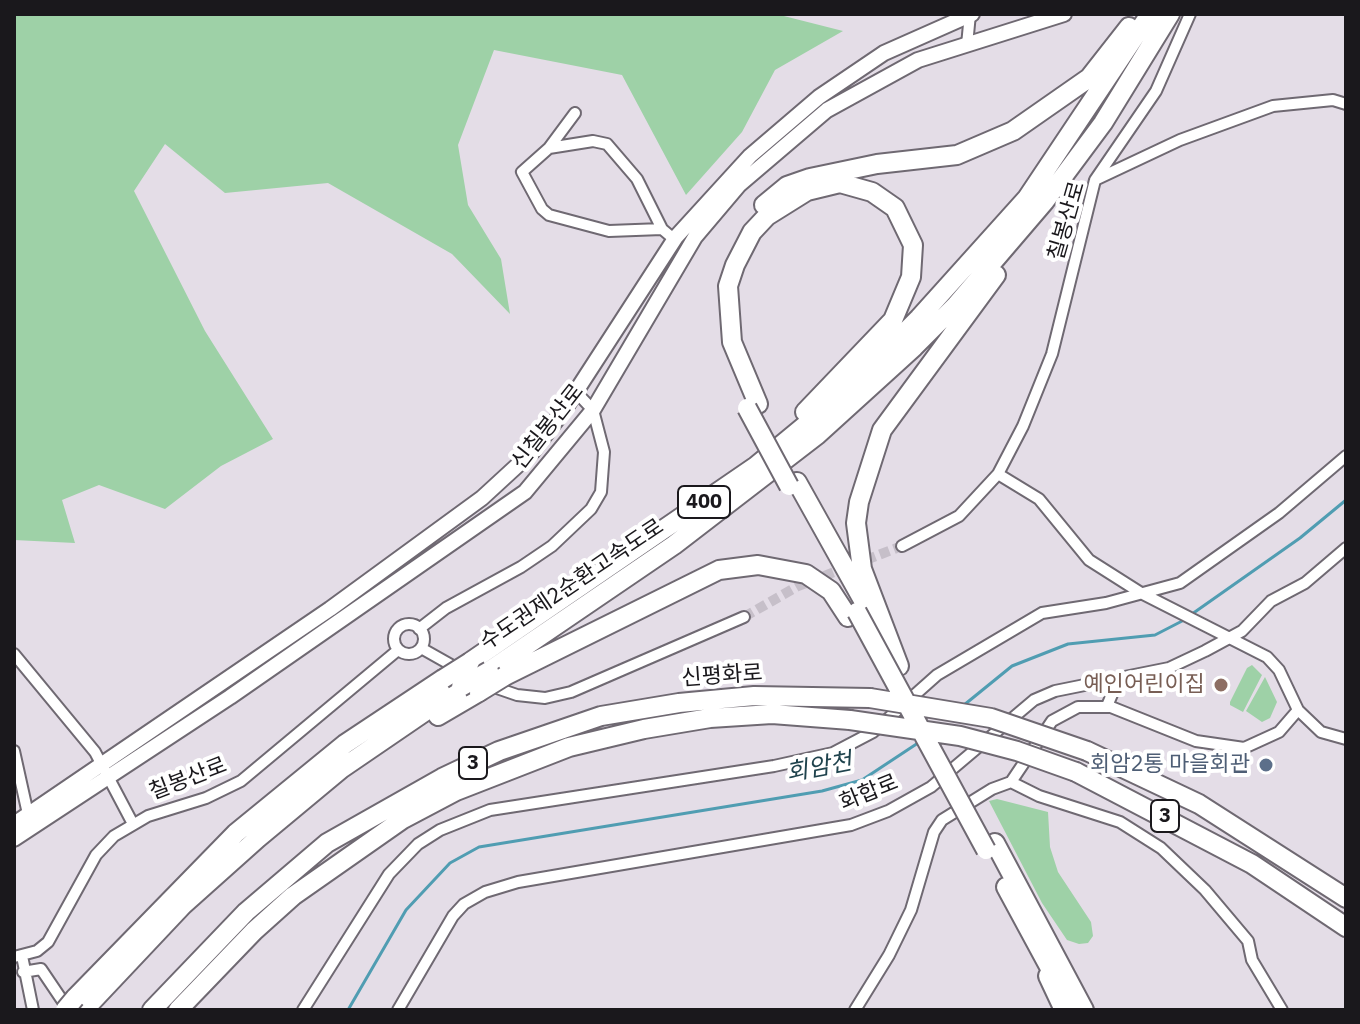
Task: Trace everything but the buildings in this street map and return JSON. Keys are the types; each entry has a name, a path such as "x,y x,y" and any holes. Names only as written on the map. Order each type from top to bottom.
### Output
{"highway":[{"path":"1094,1010 1066,957 990,846 909,708 861,610 725,359 717,322 717,295 720,273 738,236 770,199 787,186 877,164 957,155 1013,131 1068,96 1126,43 1136,14"},
{"name":"수도권제2순환고속도로","path":"76,1008 236,833 345,744 724,488 842,395 919,318 1027,198 1126,43 1150,14"},
{"name":"수도권제2순환고속도로","path":"76,1008 183,905 341,769 497,673 674,545 817,435 956,305 1045,201 1103,123 1170,14"},
{"path":"861,610 856,523 861,491 882,430 918,378 1054,201 1103,123"},
{"path":"724,488 881,336 905,298 913,245 895,208 872,192 840,183 807,191 767,216 742,247 728,286 728,312 739,365 753,406"},
{"path":"497,673 719,570 758,565 806,574 861,610 899,666 990,846 1064,1010"},
{"name":"신평화로","path":"152,1010 246,912 327,843 442,778 499,751 601,716 679,703 754,696 870,698 991,718 1087,751 1199,804 1346,898"},
{"name":"신평화로","path":"178,1010 245,940 293,896 403,819 456,791 569,747 644,729 710,718 772,714 850,720 960,736 1017,751 1076,772 1252,864 1346,927"},
{"path":"1017,908 1073,1010"},
{"path":"1042,925 1084,1010"}],"street":[{"name":"신칠봉산로","path":"14,839 482,498 532,452 576,392 675,240 750,156 819,97 884,53 971,14"},
{"path":"967,45 971,14"},
{"name":"신칠봉산로","path":"14,824 105,770 525,492 593,410 695,237 739,185 827,110 918,60 1064,14"},
{"path":"1095,180 1156,91 1190,14"},
{"name":"칠봉산로","path":"902,546 959,516 998,474 1023,426 1052,354 1095,180 1180,140 1273,106 1320,100 1346,104"},
{"path":"575,113 549,148 522,172 545,212 609,231 662,229"},
{"path":"549,148 593,141 607,144 646,192 662,229 675,240"},
{"path":"419,629 446,608 521,567 552,546 591,509 601,492 606,467 593,410 576,392"},
{"path":"303,1010 371,899 401,859 460,819 502,807 787,764 833,753 873,732 937,675 1042,613 1106,603 1180,583 1279,513 1346,456"},
{"path":"998,474 1039,499 1089,560 1141,593 1273,662 1298,710 1321,732 1346,739"},
{"name":"화합로","path":"398,1010 453,916 464,904 485,892 580,870 851,825 888,811 931,787 1034,700 1055,691 1169,668 1223,636 1242,631 1271,601 1305,583 1346,548"},
{"path":"421,648 483,684 517,695 545,698 571,692 744,617"},
{"path":"407,624 419,629 424,638 421,648 407,654 398,650 394,641 398,628 407,624"},
{"name":"칠봉산로","path":"18,956 37,951 48,942 96,855 114,836 133,824 206,798 241,781 398,650"},
{"path":"14,654 105,770 133,824"},
{"path":"1107,706 1119,678"},
{"path":"855,1010 889,955 911,910 934,832 942,820 992,789 1011,782 1057,715 1078,707 1107,706 1196,741 1244,748 1279,732 1298,710"},
{"path":"14,751 28,814"},
{"path":"1011,782 1039,796 1120,822 1161,848 1205,890 1248,941 1252,960 1282,1010"},
{"path":"18,956 33,1010"},
{"path":"23,972 41,969 76,1008"}],"green space":[{"path":"14,14 776,14 843,31 775,70 742,132 686,195 622,75 494,50 458,145 468,205 501,259 510,314 452,254 328,183 225,193 165,144 134,191 205,331 273,439 221,466 165,509 99,485 62,500 75,543 14,540"},
{"path":"1252,665 1262,675 1243,712 1230,702 1247,668"},
{"path":"1265,677 1277,702 1270,718 1262,722 1246,711"},
{"path":"997,799 1048,812 1050,847 1058,872 1091,922 1093,936 1088,943 1067,940 1042,903 989,801"}],"waterway":[{"name":"회암천","path":"1192,614 1300,538 1346,500"},
{"name":"회암천","path":"964,705 1012,666 1068,644 1155,635 1186,619"},
{"name":"회암천","path":"348,1010 406,910 450,863 479,847 822,791 862,780 918,743"}],"tunnel":[{"path":"744,617 798,586 902,546"}],"place":[{"name":"예인어린이집","path":"1221,685"},
{"name":"회암2통 마을회관","path":"1266,765"}]}
